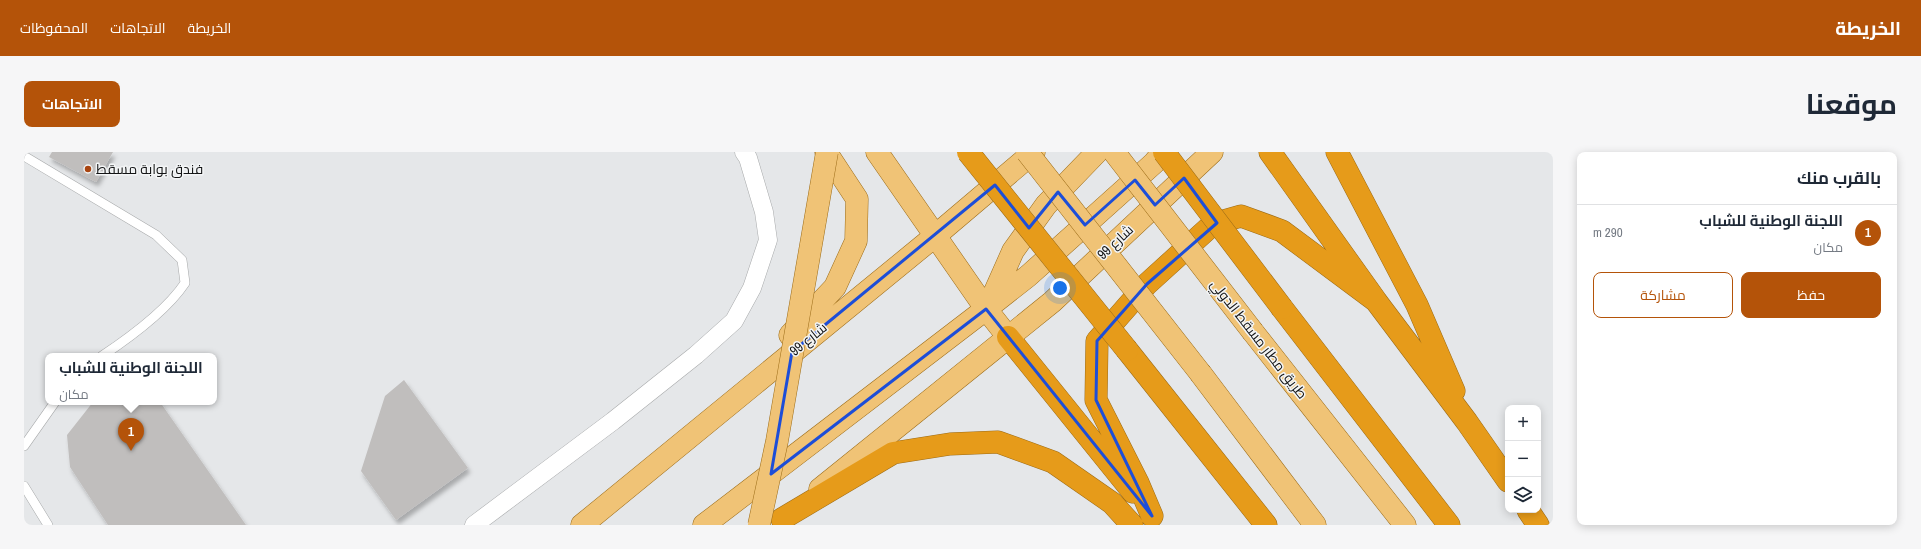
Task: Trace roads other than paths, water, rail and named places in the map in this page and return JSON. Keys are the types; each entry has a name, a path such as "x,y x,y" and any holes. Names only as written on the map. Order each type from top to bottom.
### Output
{"highway":[{"path":"968,152 1266,525"},
{"path":"1163,152 1449,525"},
{"path":"1270,152 1376,301 1467,422 1505,477"},
{"path":"1337,152 1417,305 1467,422"},
{"path":"1156,520 1096,400 1097,340 1147,284 1213,224 1240,216 1282,231 1376,301"},
{"path":"1008,337 1156,520"},
{"path":"778,522 893,453 950,444 998,442 1053,462 1112,503 1132,525"},
{"path":"1530,513 1538,525"}],"main road":[{"path":"705,422 835,287 853,248 856,241 856,199 826,152"},
{"path":"759,525 776,448 826,152"},
{"path":"876,152 986,309 1008,337"},
{"path":"1027,152 1201,374 1315,525"},
{"name":"99 شارع","path":"582,525 705,422 935,236 1034,152"},
{"path":"986,309 1013,251 1046,205 1097,152"},
{"name":"طريق مطار مسقط الدولي","path":"1114,152 1405,525"},
{"path":"704,525 1028,276 1137,179 1163,152"},
{"name":"99 شارع","path":"778,522 1052,302 1212,152"}],"street":[{"path":"474,525 613,421 696,355 734,321 752,288 768,240 764,212 748,158 744,152"}],"lane":[{"path":"24,156 156,235 182,260 186,283 176,297 121,343 106,353"},
{"path":"24,446 54,405"},
{"path":"24,486 48,525"}],"place":[{"name":"فندق بوابة مسقط","path":"88,169"},
{"name":"اللجنة الوطنية للشباب","path":"131,451"}]}
